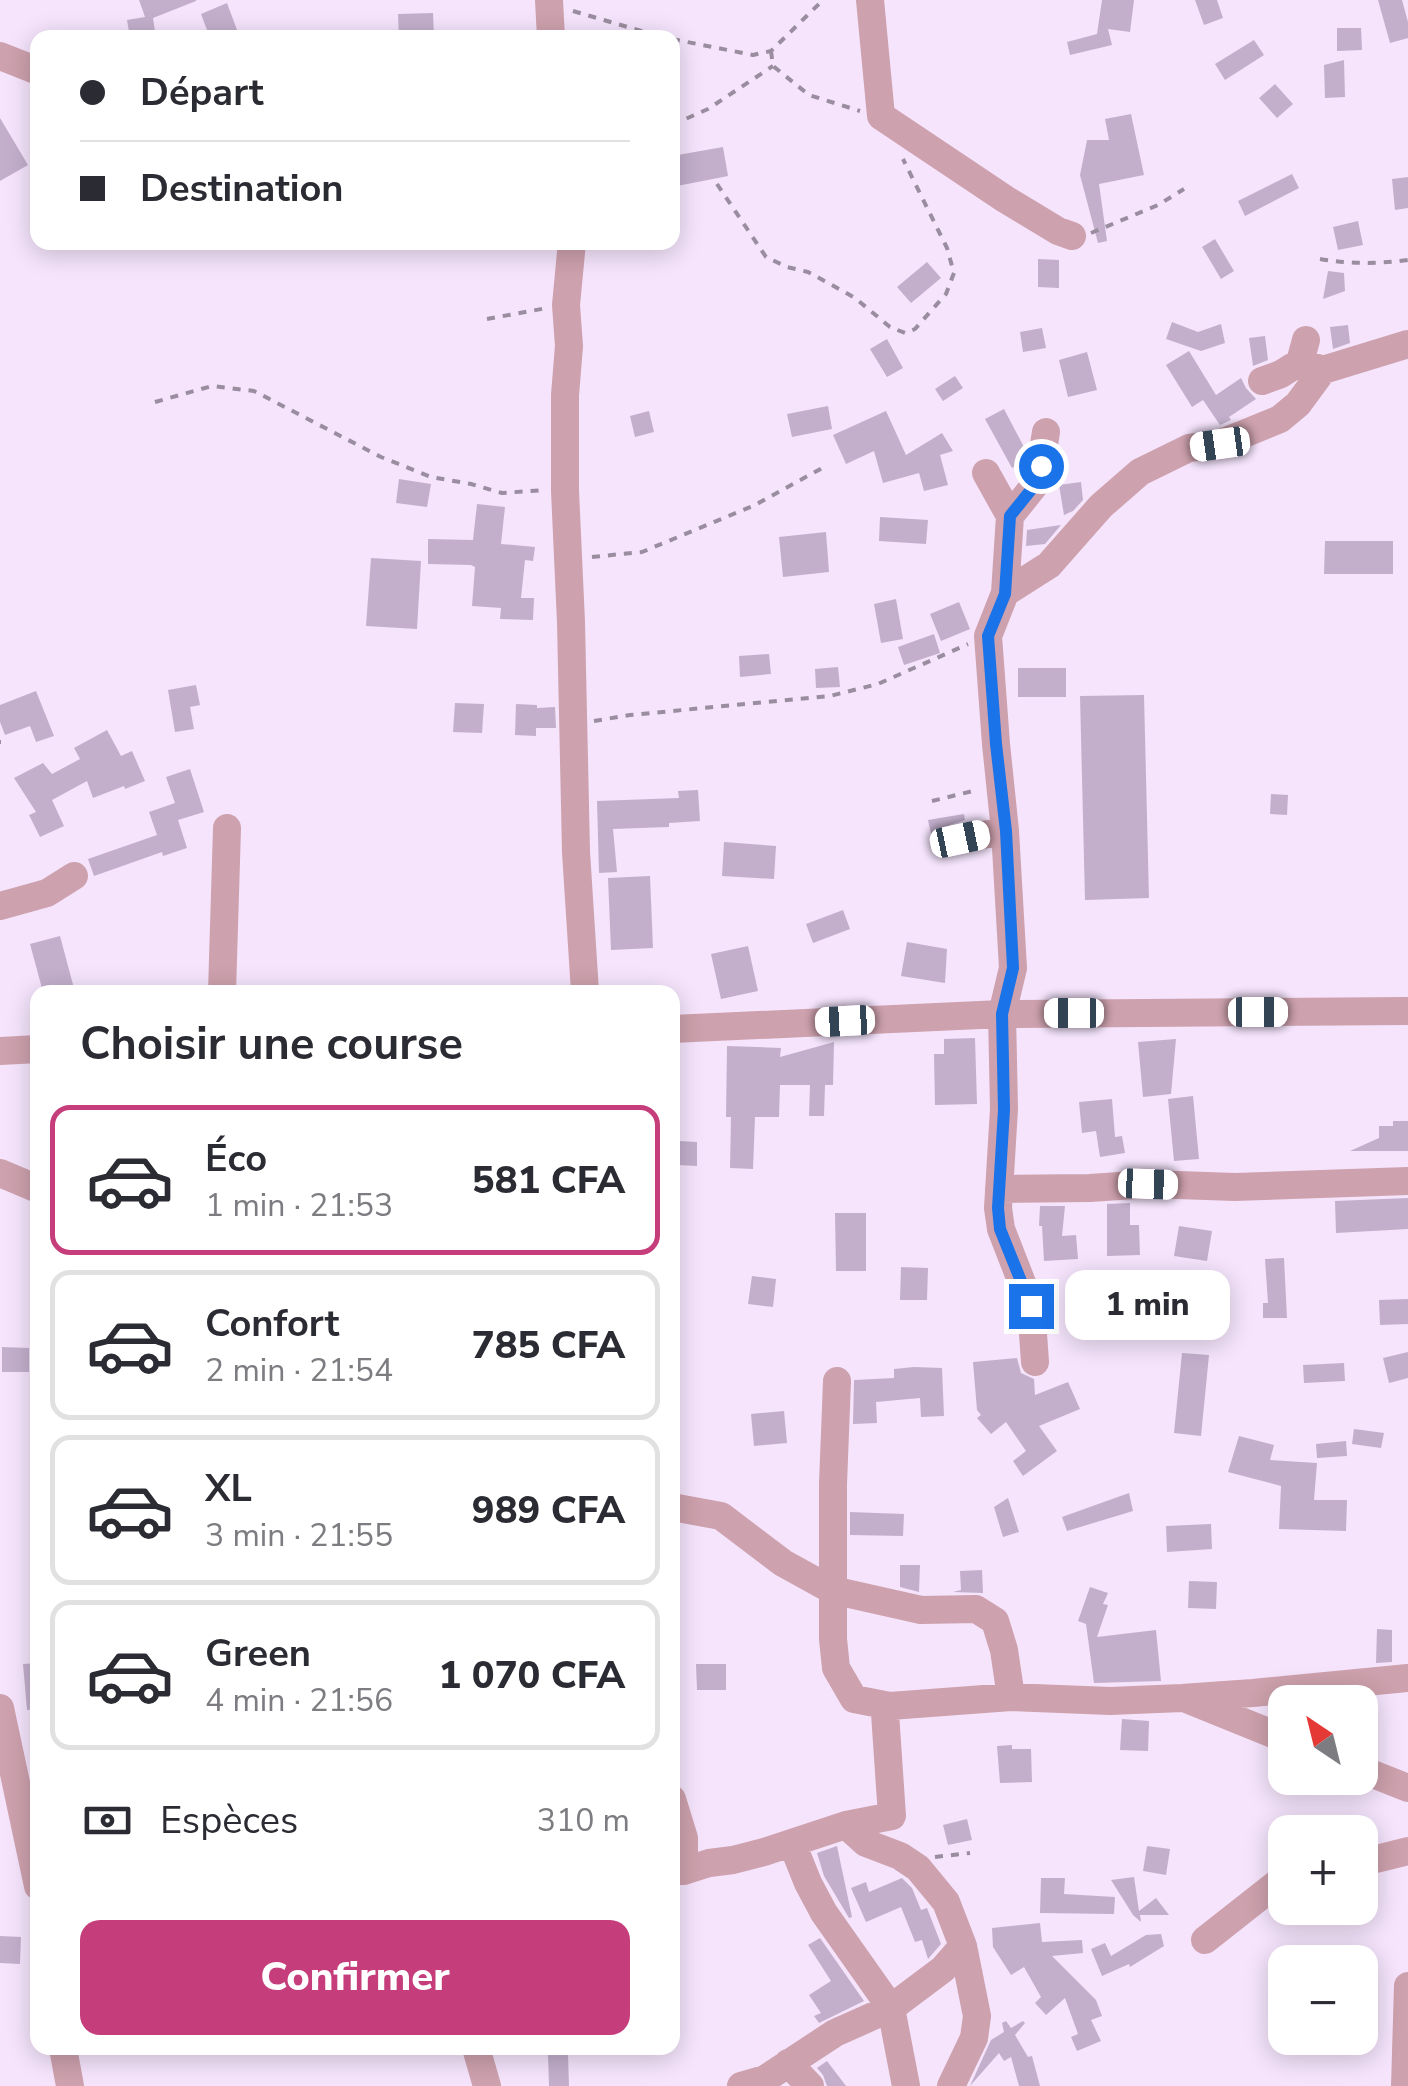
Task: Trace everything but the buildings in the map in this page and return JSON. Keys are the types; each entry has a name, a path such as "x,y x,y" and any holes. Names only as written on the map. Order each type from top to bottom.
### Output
{"street":[{"path":"870,0 880,116 1005,199 1072,236"},
{"path":"549,2 551,30"},
{"path":"0,56 30,68"},
{"path":"571,250 566,305 564,490 576,852 585,985"},
{"path":"1262,381 1310,357 1408,344"},
{"path":"1005,594 1050,565 1102,506 1140,472 1189,448 1220,444 1280,419 1298,404 1310,357"},
{"path":"1010,516 1038,481 1046,432"},
{"path":"986,473 1010,516 1005,594 988,636 1006,831 1013,968 1002,1014 1000,1229 1031,1306 1035,1362"},
{"path":"222,985 227,828"},
{"path":"960,839 1006,831"},
{"path":"0,906 46,893 74,876"},
{"path":"680,1028 1002,1014 1408,1011"},
{"path":"0,1051 30,1050"},
{"path":"0,1173 30,1186"},
{"path":"999,1189 1148,1184 1235,1187 1408,1180"},
{"path":"837,1381 832,1639 836,1668 854,1700 890,1706 1011,1697 1110,1701 1253,1693 1408,1678"},
{"path":"680,1508 721,1516 783,1562 832,1590 921,1610 976,1609 995,1621 1011,1697"},
{"path":"1182,1698 1268,1731"},
{"path":"680,1870 733,1860 892,1816 885,1713 890,1706"},
{"path":"0,1708 30,1849"},
{"path":"1378,1776 1408,1788"},
{"path":"680,1825 684,1838 680,1860"},
{"path":"846,1826 866,1843 900,1856 918,1868 946,1902 963,1946 977,2016 974,2038 951,2086"},
{"path":"792,1843 824,1913 891,2008 906,2086"},
{"path":"1378,1859 1408,1852"},
{"path":"1206,1940 1268,1891"},
{"path":"740,2086 765,2079 835,2034 891,2008 943,1969 963,1946"},
{"path":"1404,2086 1408,1986"},
{"path":"64,2055 70,2086"},
{"path":"478,2055 487,2086"},
{"path":"788,2063 810,2086"}],"path":[{"path":"680,41 753,55 771,51 824,0"},
{"path":"549,2 639,30"},
{"path":"771,51 772,66 809,95 880,116"},
{"path":"680,121 708,109 772,66"},
{"path":"717,184 766,257 832,285 890,327 905,333 915,330 946,294 954,273 947,248 897,147"},
{"path":"1072,236 1114,225 1184,188"},
{"path":"1320,259 1352,264 1408,260"},
{"path":"487,319 566,305"},
{"path":"155,402 212,386 254,391 381,457 431,477 502,492 564,490"},
{"path":"568,560 642,552 755,505 824,466"},
{"path":"574,724 830,696 878,684 988,636"},
{"path":"932,801 1001,784"},
{"path":"918,1868 938,1855 970,1853"}],"route":[{"path":"1031,1306 1000,1229 998,1208 1004,1110 1002,1014 1013,968 1006,831 988,636 1005,594 1010,516 1038,481 1041,466"}]}
